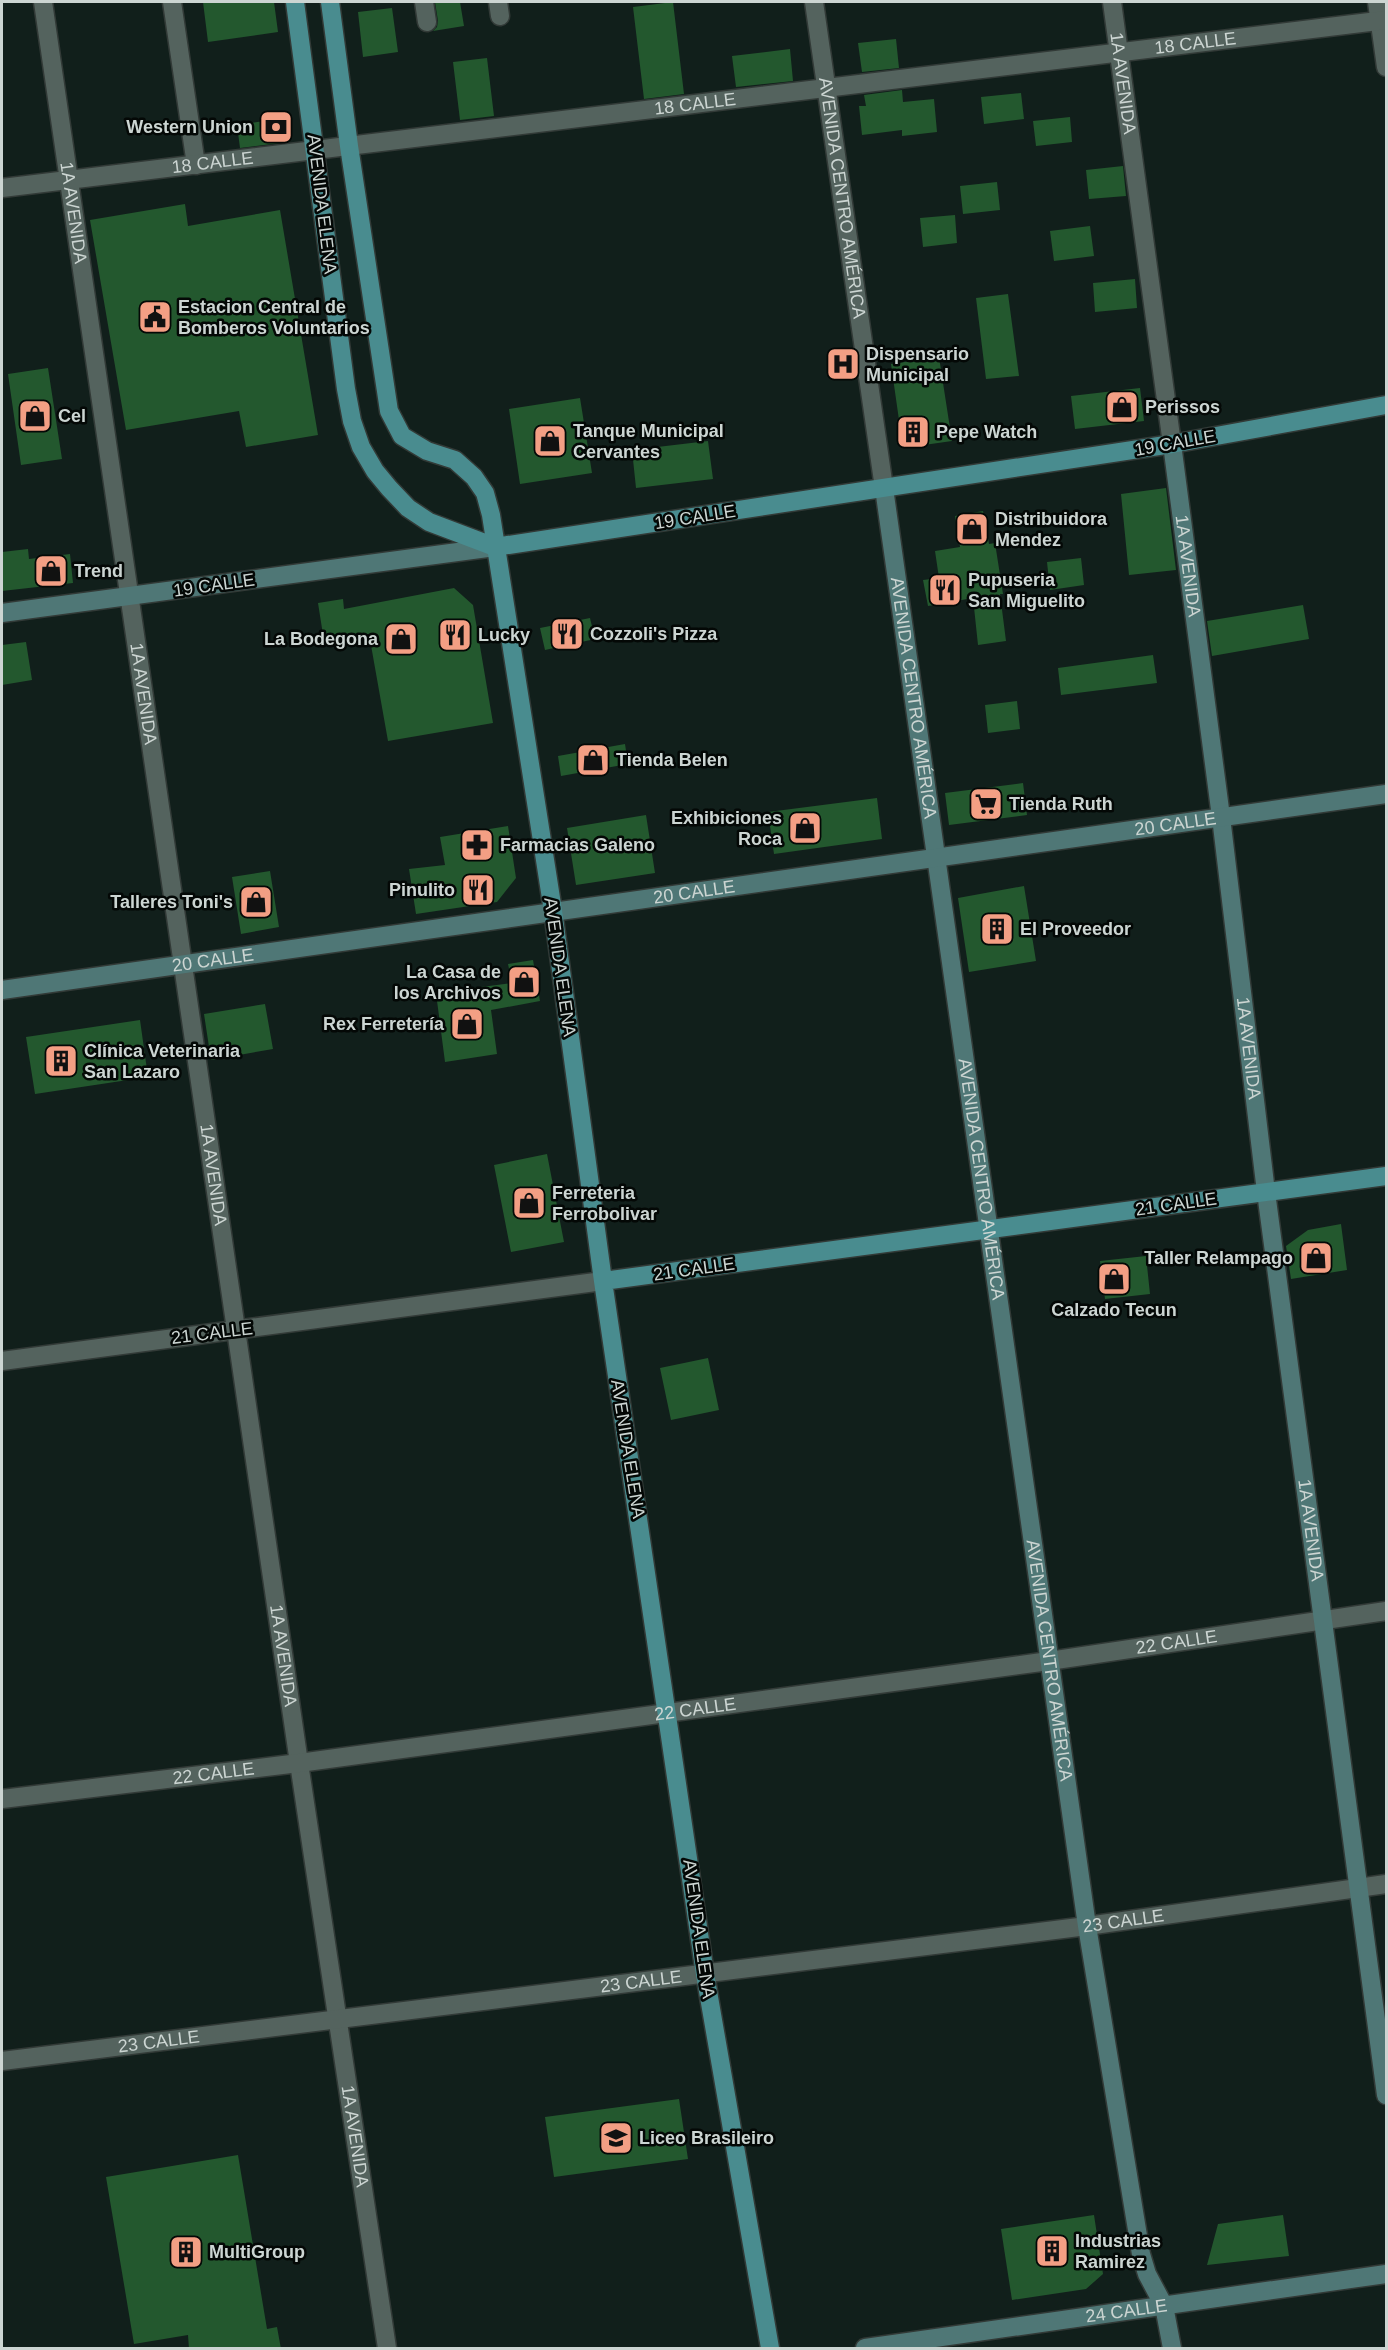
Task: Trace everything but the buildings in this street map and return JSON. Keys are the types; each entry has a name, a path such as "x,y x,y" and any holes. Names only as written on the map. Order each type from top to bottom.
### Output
{"main road":[{"name":"AVENIDA ELENA","path":"295,2 346,389 352,421 361,447 375,471 408,507 429,522 495,548"},
{"name":"AVENIDA ELENA","path":"330,2 389,411 402,436 427,451 455,460 474,477 486,493 491,515 553,911 603,1281 705,1974 770,2349"},
{"name":"19 CALLE","path":"495,548 1172,444 1386,405"},
{"name":"21 CALLE","path":"603,1281 1386,1176"}],"street":[{"name":"1A AVENIDA","path":"43,2 299,1763 387,2349"},
{"path":"172,2 196,165"},
{"path":"424,2 427,22"},
{"name":"AVENIDA CENTRO AMÉRICA","path":"814,2 1087,1926 1141,2254 1147,2274 1164,2306 1172,2349"},
{"name":"1A AVENIDA","path":"1112,2 1221,817 1266,1192 1386,2095"},
{"path":"1377,2 1383,21 1386,67"},
{"name":"18 CALLE","path":"2,188 1383,21"},
{"name":"19 CALLE","path":"2,613 495,548"},
{"name":"20 CALLE","path":"2,990 1386,794"},
{"name":"21 CALLE","path":"2,1361 603,1281"},
{"name":"22 CALLE","path":"2,1799 299,1763 1049,1661 1386,1611"},
{"name":"23 CALLE","path":"2,2061 1087,1926 1386,1884"},
{"name":"24 CALLE","path":"865,2349 1386,2274"}],"place":[{"name":"Western Union","path":"276,127"},
{"name":"Estacion Central de Bomberos Voluntarios","path":"155,317"},
{"name":"Dispensario Municipal","path":"843,364"},
{"name":"Perissos","path":"1122,407"},
{"name":"Cel","path":"35,416"},
{"name":"Pepe Watch","path":"913,432"},
{"name":"Tanque Municipal Cervantes","path":"550,441"},
{"name":"Distribuidora Mendez","path":"972,529"},
{"name":"Trend","path":"51,571"},
{"name":"Pupuseria San Miguelito","path":"945,590"},
{"name":"Cozzoli's Pizza","path":"567,634"},
{"name":"Lucky","path":"455,635"},
{"name":"La Bodegona","path":"401,639"},
{"name":"Tienda Belen","path":"593,760"},
{"name":"Tienda Ruth","path":"986,804"},
{"name":"Exhibiciones Roca","path":"805,828"},
{"name":"Farmacias Galeno","path":"477,845"},
{"name":"Pinulito","path":"478,890"},
{"name":"Talleres Toni's","path":"256,902"},
{"name":"El Proveedor","path":"997,929"},
{"name":"La Casa de los Archivos","path":"524,982"},
{"name":"Rex Ferretería","path":"467,1024"},
{"name":"Clínica Veterinaria San Lazaro","path":"61,1061"},
{"name":"Ferreteria Ferrobolivar","path":"529,1203"},
{"name":"Taller Relampago","path":"1316,1258"},
{"name":"Calzado Tecun","path":"1114,1279"},
{"name":"Liceo Brasileiro","path":"616,2138"},
{"name":"Industrias Ramirez","path":"1052,2251"},
{"name":"MultiGroup","path":"186,2252"}]}
